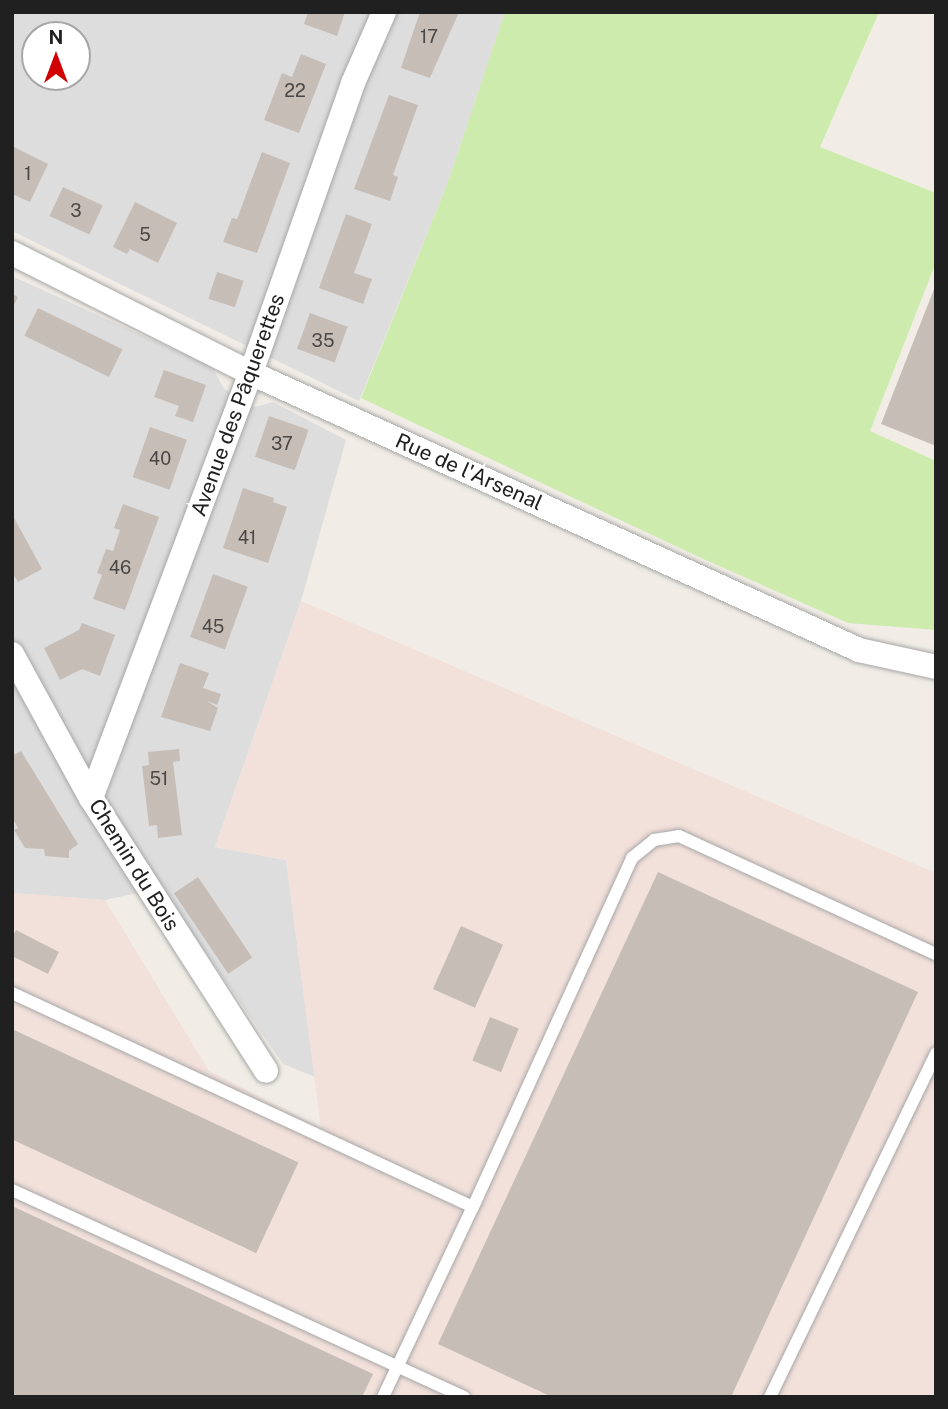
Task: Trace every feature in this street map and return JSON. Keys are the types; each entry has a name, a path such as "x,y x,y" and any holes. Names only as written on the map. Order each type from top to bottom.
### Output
{"street":[{"name":"Avenue des Pâquerettes","path":"91,799 251,373 353,83 384,12"},
{"name":"Rue de l'Arsenal","path":"12,253 251,373 859,650 936,667"},
{"name":"Chemin du Bois","path":"12,654 91,799 266,1071"}],"lane":[{"path":"383,1397 632,858 654,840 679,836 936,954"},
{"path":"12,993 473,1207"},
{"path":"770,1397 936,1054"},
{"path":"12,1190 464,1397"}],"shaded area":[{"path":"12,12 505,12 448,182 359,401 12,231"},
{"path":"12,276 212,367 224,389 255,407 273,402 346,440 301,601 215,847 286,860 315,1077 283,1064 161,888 105,900 12,893"},
{"path":"301,601 936,873 936,1397 12,1397 12,893 105,900 209,1071 321,1128 286,860 215,847"}],"green space":[{"path":"505,12 879,12 820,147 936,193 936,262 870,431 936,461 936,630 848,623 699,557 361,398 448,182"}],"building":[{"path":"308,12 345,12 337,36 304,24"},
{"path":"420,12 459,12 430,78 401,68"},
{"path":"301,54 326,64 299,133 264,120 282,73 292,77"},
{"path":"389,95 418,105 393,175 398,177 390,201 354,189"},
{"path":"12,146 48,164 30,202 12,194"},
{"path":"262,152 290,163 257,253 223,242 232,218 237,219"},
{"path":"63,187 103,206 89,235 49,216"},
{"path":"135,202 177,223 158,263 130,249 127,254 113,247"},
{"path":"346,214 372,224 354,273 372,279 363,304 319,288"},
{"path":"217,272 244,281 235,307 208,299"},
{"path":"936,284 936,446 881,424"},
{"path":"12,294 18,297 12,309"},
{"path":"38,308 122,349 109,377 24,336"},
{"path":"310,313 348,327 335,362 297,349"},
{"path":"164,370 206,385 193,422 175,416 179,406 154,397"},
{"path":"269,416 309,430 295,470 255,457"},
{"path":"150,427 187,440 170,490 133,477"},
{"path":"243,488 274,498 273,502 287,507 268,563 223,548"},
{"path":"123,504 159,517 125,610 93,599 102,575 97,573 106,549 113,551 120,530 114,528"},
{"path":"12,514 42,569 18,582 12,572"},
{"path":"213,574 248,587 225,650 190,637"},
{"path":"82,623 115,635 100,676 82,669 60,680 44,648 79,630"},
{"path":"180,663 209,673 203,688 221,694 217,705 207,701 218,708 210,731 161,717"},
{"path":"179,749 180,761 173,762 182,835 158,838 157,825 149,826 142,766 149,765 148,752"},
{"path":"21,751 78,844 69,851 69,858 45,856 44,849 25,848 14,830 18,828 12,817 12,756"},
{"path":"658,872 918,992 731,1397 552,1397 438,1344"},
{"path":"198,877 252,957 228,974 174,893"},
{"path":"461,926 503,945 475,1008 433,989"},
{"path":"16,930 59,952 48,974 12,956 12,938"},
{"path":"490,1017 519,1029 501,1072 472,1061"},
{"path":"12,1029 298,1163 256,1253 12,1139"},
{"path":"12,1206 373,1374 362,1397 12,1397"}]}
